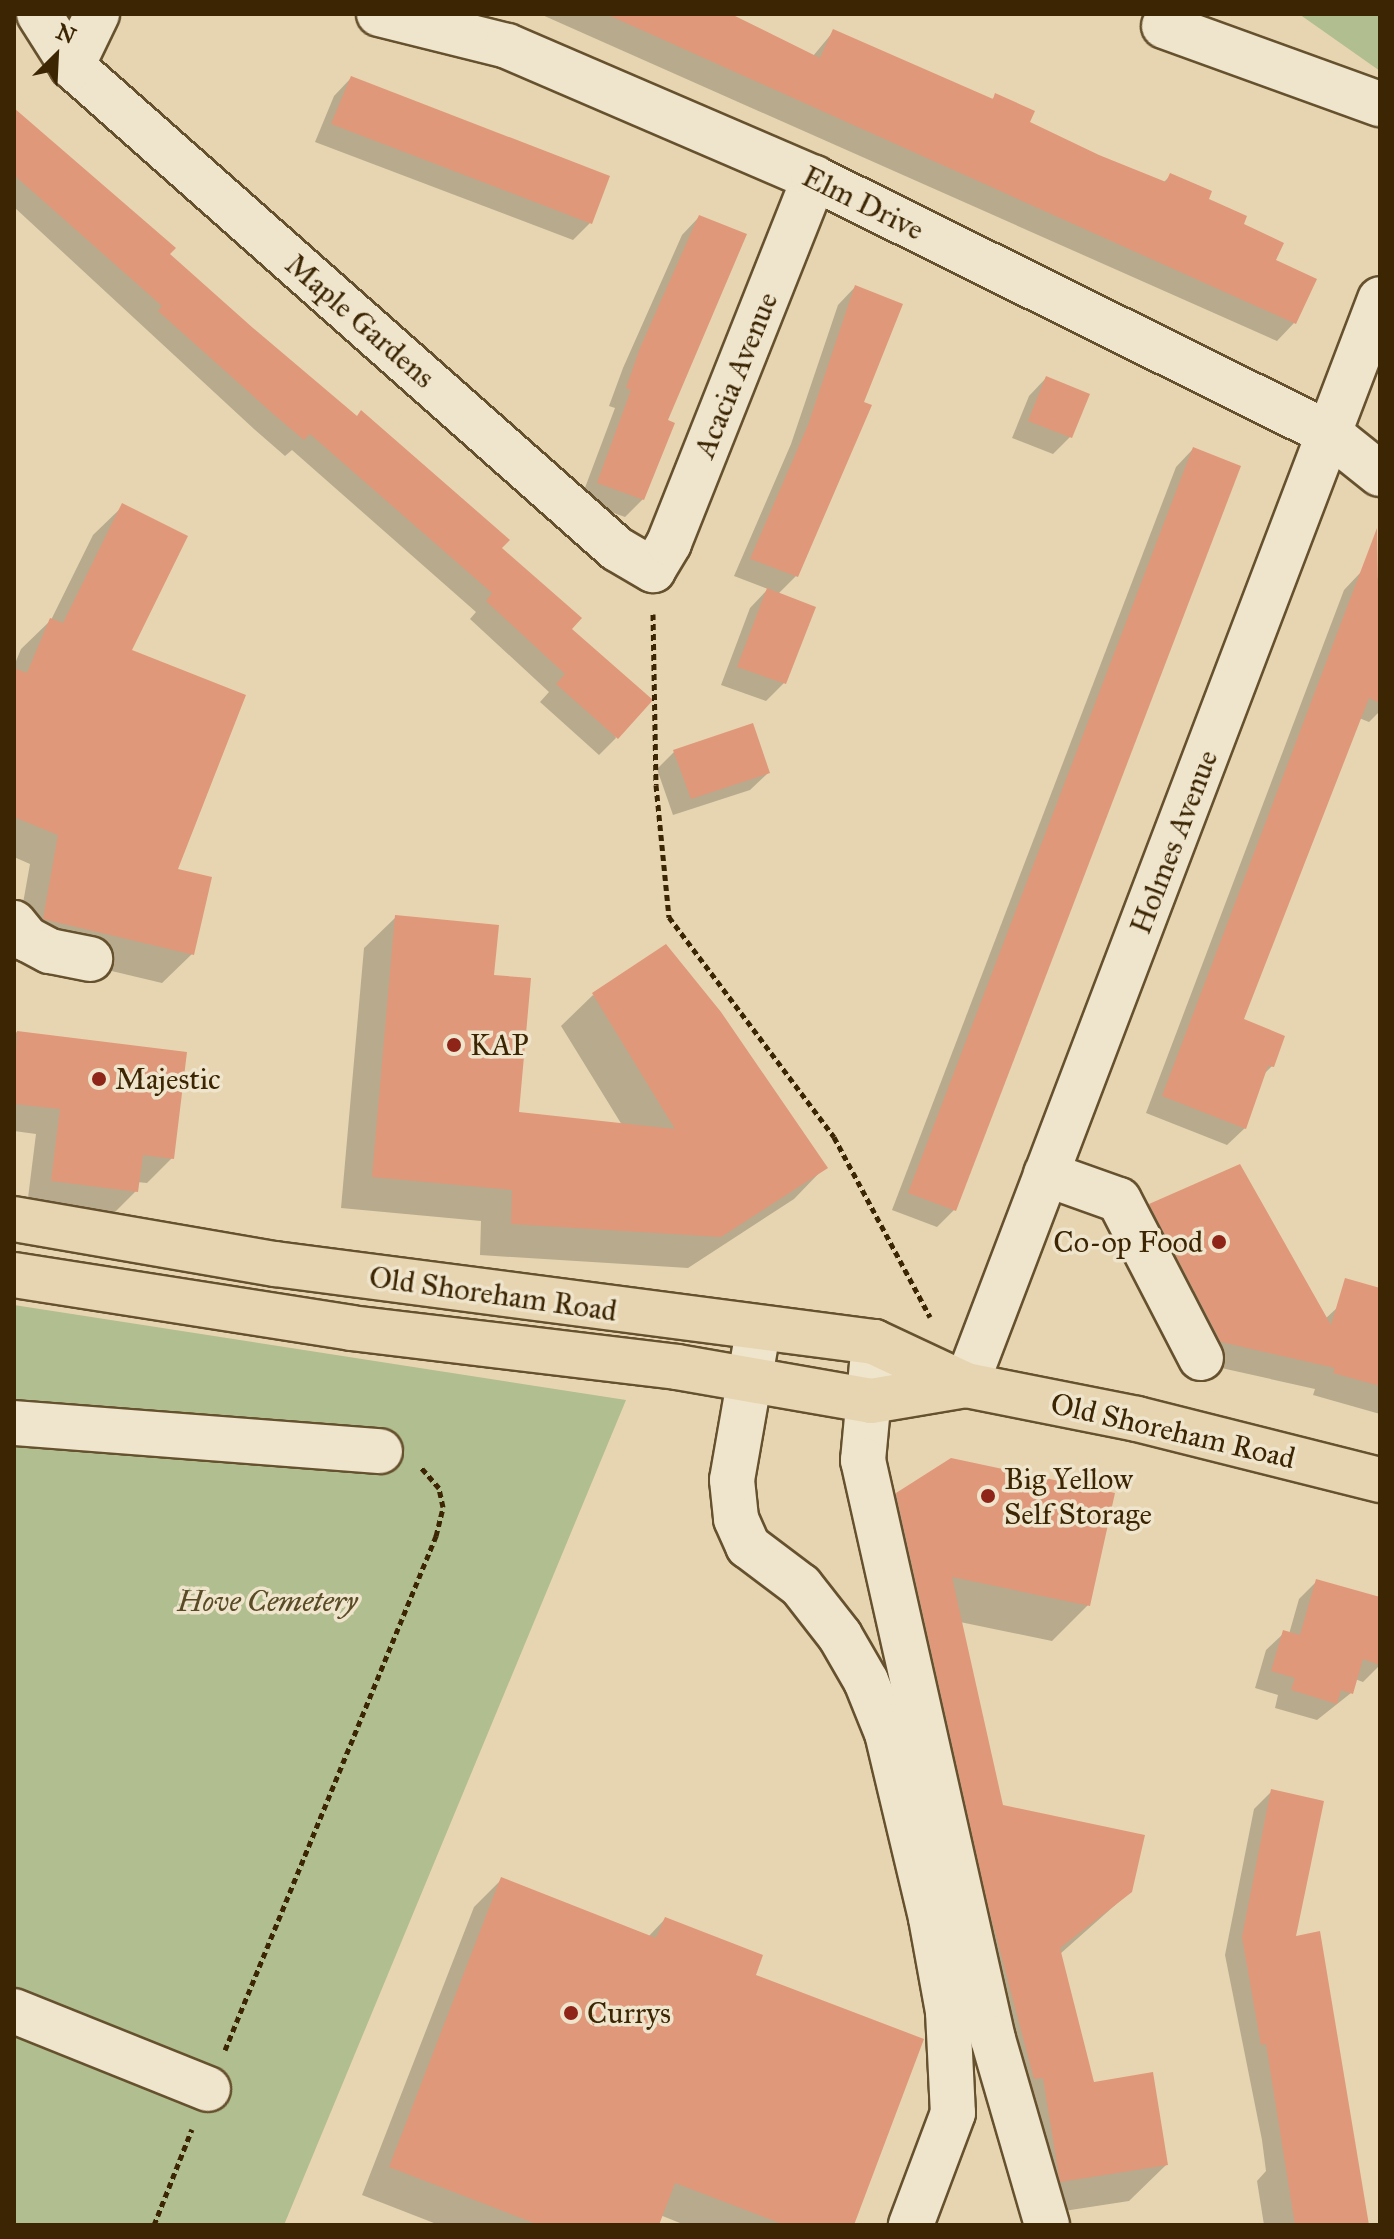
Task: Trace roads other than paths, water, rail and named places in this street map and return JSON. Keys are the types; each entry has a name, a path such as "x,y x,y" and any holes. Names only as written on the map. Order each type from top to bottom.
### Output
{"main road":[{"name":"Old Shoreham Road","path":"14,1219 275,1264 758,1331 874,1342 966,1385 1137,1419 1380,1480"},
{"name":"Old Shoreham Road","path":"14,1275 351,1328 751,1380 871,1401 966,1385"}],"street":[{"name":"Maple Gardens","path":"39,14 72,66 605,538 653,570"},
{"path":"72,66 97,14"},
{"name":"Elm Drive","path":"379,14 507,46 814,178 1330,434 1380,474"},
{"path":"1164,26 1380,104"},
{"name":"Acacia Avenue","path":"653,570 669,543 814,178"},
{"name":"Holmes Avenue","path":"966,1385 1380,299"},
{"path":"14,923 27,939 50,951 90,959"},
{"path":"1046,1174 1119,1200 1201,1358"},
{"path":"758,1331 732,1480 736,1519 748,1546 801,1586 840,1636 866,1681 887,1733 931,1918 948,2012 953,2113 911,2225"},
{"path":"874,1342 871,1401 863,1460 993,2039 1047,2225"},
{"path":"14,1423 380,1451"},
{"path":"14,2011 208,2089"}],"place":[{"name":"KAP","path":"454,1045"},
{"name":"Majestic","path":"99,1079"},
{"name":"Co-op Food","path":"1219,1242"},
{"name":"Big Yellow Self Storage","path":"988,1496"},
{"name":"Currys","path":"571,2013"}],"park label":[{"name":"Hove Cemetery","path":"267,1601"}]}
